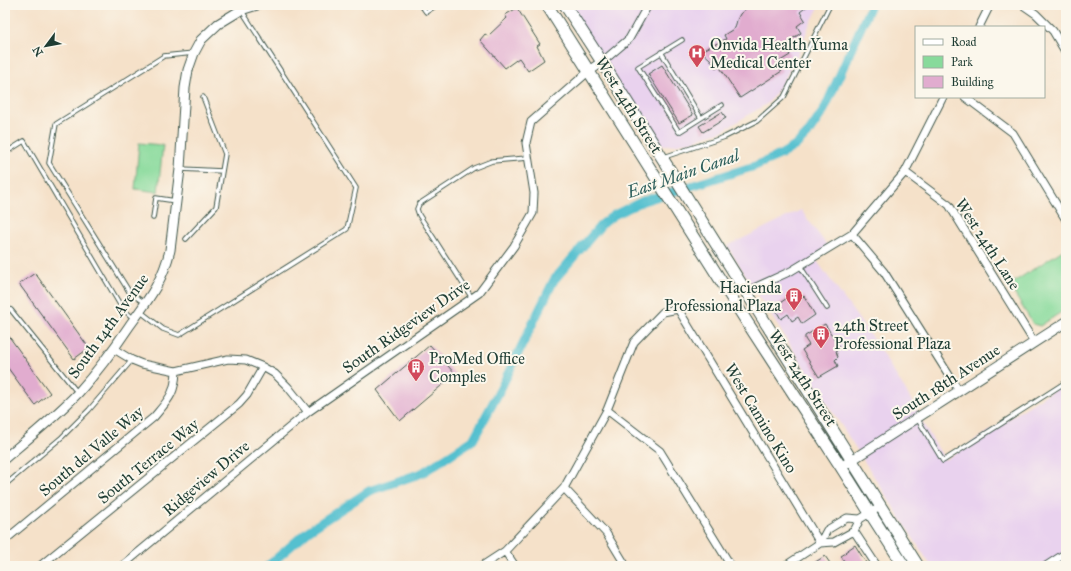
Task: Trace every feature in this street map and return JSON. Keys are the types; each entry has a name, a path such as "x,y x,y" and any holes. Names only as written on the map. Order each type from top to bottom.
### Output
{"main road":[{"name":"West 24th Street","path":"547,5 745,319 846,464 880,507 918,566"},
{"name":"West 24th Street","path":"565,5 745,292 846,464 865,516 904,566"},
{"path":"699,245 710,254 733,288 738,292 745,292"}],"street":[{"name":"South 14th Avenue","path":"5,458 60,411 78,393 114,349 157,286 167,263 170,250 180,169 184,88 194,53 201,40 218,24 243,8 257,5"},
{"path":"589,71 629,39 648,5"},
{"path":"980,26 990,5"},
{"path":"1023,5 1036,14 1053,31 1066,53"},
{"name":"South Ridgeview Drive","path":"308,412 479,293 514,246 533,213 534,194 526,143 530,122 589,71"},
{"path":"745,292 791,271 852,234 905,172 942,98"},
{"path":"966,98 1013,133 1066,220"},
{"name":"West 24th Lane","path":"905,172 949,205 1034,342"},
{"path":"852,234 884,272 959,391"},
{"name":"West Camino Kino","path":"607,410 634,342 662,312 678,309 820,543"},
{"name":"South 18th Avenue","path":"846,464 1066,322"},
{"path":"114,349 142,364 176,370 228,358 246,360 275,374 288,387 308,412"},
{"name":"South Terrace Way","path":"40,566 239,404 247,395 263,367"},
{"name":"South del Valle Way","path":"5,540 154,417 171,395 175,383 176,370"},
{"path":"482,566 505,551 564,488 607,410 660,451 731,566"},
{"name":"Ridgeview Drive","path":"122,566 308,412"},
{"path":"564,488 606,533 626,566"},
{"path":"820,543 834,542 854,531 865,516 880,507"},
{"path":"786,566 820,543 827,530 847,518 865,516"},
{"path":"854,531 877,566"},
{"path":"505,551 515,566"},
{"path":"1046,566 1066,553"}],"lane":[{"path":"421,5 426,12 437,5"},
{"path":"661,158 725,137 757,121 784,97 830,5"},
{"path":"194,53 164,56 56,124 49,163 130,293 164,329 179,335 347,229 356,188 243,8"},
{"path":"682,40 638,67 679,132 722,105"},
{"path":"661,52 701,118"},
{"path":"186,239 216,207 225,154 203,97"},
{"path":"5,125 5,132"},
{"path":"5,154 24,142 122,308 135,319"},
{"path":"472,299 419,215 417,209 419,204 474,168 492,161 528,158"},
{"path":"180,169 222,170"},
{"path":"153,218 156,198 176,201"},
{"path":"800,266 827,308"},
{"path":"5,306 10,310 78,393"},
{"path":"5,485 62,437 89,410 132,360"},
{"path":"917,418 943,461 1066,382"}],"shaded area":[{"name":"Onvida Health Yuma Medical Center","path":"563,5 820,5 808,28 800,50 781,86 768,103 722,131 693,141 667,145 652,143"},
{"path":"801,210 829,248 814,257 876,343 915,406 924,425 945,460 1066,382 1066,566 931,566 727,246"}],"green space":[{"path":"139,143 163,145 158,192 135,189"},
{"path":"1066,248 1066,309 1040,326 1033,324 1009,285"}],"building":[{"path":"750,5 809,5 800,12 805,20 797,26 801,33 789,41 791,44 786,47 790,55 777,63 782,71 740,98 719,66 716,68 710,59 701,51 726,39 724,35 735,28 740,14"},
{"path":"517,8 540,44 537,46 544,60 528,71 519,58 505,68 480,40 485,34 488,36 507,18 505,15"},
{"path":"662,65 693,115 679,123 648,74"},
{"path":"722,112 726,118 703,132 699,126"},
{"path":"35,273 89,348 74,359 19,284"},
{"name":"Hacienda Professional Plaza","path":"793,294 798,301 804,296 815,315 802,324 798,317 792,321 788,314 781,319 774,307"},
{"name":"24th Street Professional Plaza","path":"825,324 840,348 836,351 838,357 835,360 838,366 819,377 802,350 809,345 805,339 805,336"},
{"path":"5,331 50,393 35,405 5,364"},
{"name":"ProMed Office Comples","path":"430,345 455,374 400,421 377,390"},
{"path":"855,545 868,566 847,566 841,556"},
{"path":"825,556 832,566 809,566"}],"waterway":[{"name":"East Main Canal","path":"268,566 308,531 369,491 422,473 473,440 500,390 554,280 601,225 614,215 643,201 755,166 780,155 795,146 809,132 824,110 871,5"}],"place":[{"name":"Onvida Health Yuma Medical Center","path":"697,68"},
{"name":"Hacienda Professional Plaza","path":"794,311"},
{"name":"24th Street Professional Plaza","path":"821,349"},
{"name":"ProMed Office Comples","path":"416,382"}]}
